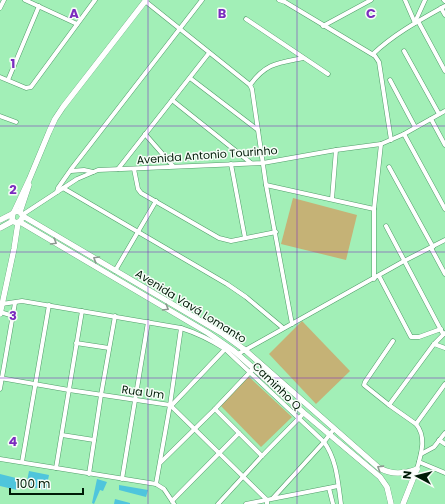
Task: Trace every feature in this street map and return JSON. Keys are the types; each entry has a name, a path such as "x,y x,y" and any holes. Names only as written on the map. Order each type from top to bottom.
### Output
{"street":[{"path":"0,8 4,0"},
{"path":"24,0 77,24"},
{"path":"0,77 26,88 31,87 95,0"},
{"path":"57,192 58,188 70,171 202,0"},
{"path":"279,0 288,1 324,26 373,54 379,62 391,140"},
{"path":"324,26 371,0"},
{"path":"405,0 445,71"},
{"path":"417,22 425,0"},
{"path":"13,316 0,313 14,249 18,217 28,188 29,180 55,118 145,1 250,85 254,99 266,185 292,324"},
{"path":"8,80 39,6"},
{"path":"373,54 417,22 443,7 445,15"},
{"path":"246,19 328,74"},
{"path":"404,51 438,114"},
{"path":"118,169 209,53"},
{"path":"250,85 257,75 268,67 303,58"},
{"path":"190,78 258,130"},
{"path":"390,80 415,128"},
{"path":"172,100 251,163"},
{"name":"Avenida Antonio Tourinho","path":"18,217 77,179 106,169 263,163 336,150 381,144 404,134 445,111"},
{"path":"0,116 16,122"},
{"path":"431,119 445,145"},
{"path":"145,134 173,166"},
{"path":"404,134 445,208"},
{"path":"374,279 374,209 381,144"},
{"path":"332,199 336,150"},
{"path":"231,164 246,238"},
{"path":"389,167 445,274"},
{"path":"134,169 138,189 219,238 231,241 276,232"},
{"path":"70,171 84,170 94,172"},
{"path":"266,185 374,209"},
{"path":"62,188 227,284 246,297 283,328"},
{"path":"115,271 156,201"},
{"path":"0,220 18,217"},
{"path":"0,228 18,217"},
{"name":"Avenida Vavá Lomanto","path":"18,217 204,323 245,350 384,471 400,474 417,469"},
{"name":"Avenida Vavá Lomanto","path":"18,217 208,333 238,354 252,370 380,477 387,487 391,504"},
{"path":"386,226 444,334 434,344 389,405"},
{"path":"238,354 404,261 445,240"},
{"path":"379,276 411,337 419,337 441,328"},
{"name":"Caminho Q","path":"2,304 22,302 49,305 181,328 200,334 226,347 252,370 299,419 324,442 330,451 335,468 341,504"},
{"path":"0,389 15,303"},
{"path":"22,462 49,305"},
{"path":"56,468 82,311"},
{"path":"89,474 114,316"},
{"path":"122,479 148,322"},
{"path":"156,484 170,406 181,328"},
{"path":"393,341 364,384 389,405 416,424 422,436 419,462 403,504"},
{"path":"76,343 109,348"},
{"path":"434,344 445,348"},
{"path":"170,406 226,347"},
{"path":"160,463 252,370"},
{"name":"Rua Um","path":"1,378 170,406 267,502"},
{"path":"416,424 445,384"},
{"path":"215,409 262,456"},
{"path":"218,504 242,476 304,413"},
{"path":"273,499 334,429"},
{"path":"0,459 156,484 164,489 173,503 239,433"},
{"path":"421,454 434,447 445,433"},
{"path":"62,435 94,440"},
{"path":"439,440 445,444"},
{"path":"419,462 445,473"},
{"path":"246,504 267,502 273,499 338,486"},
{"path":"329,488 333,504"}],"shaded area":[{"path":"293,198 357,215 346,260 281,244"},
{"path":"302,321 350,371 316,404 269,354"},
{"path":"248,376 292,417 261,447 220,405"}],"building":[{"path":"29,471 49,475 46,490 26,486"},
{"path":"0,474 20,479 17,490 0,486"},
{"path":"97,479 107,482 103,491 100,490 94,504 92,503"},
{"path":"119,485 148,490 146,497 119,490"},
{"path":"115,499 130,503 130,504 114,504"}]}
